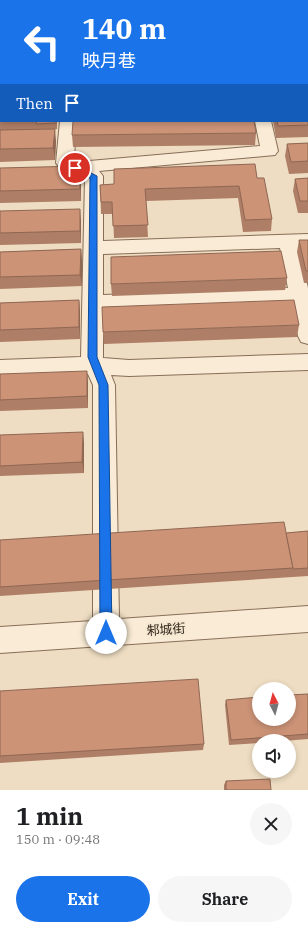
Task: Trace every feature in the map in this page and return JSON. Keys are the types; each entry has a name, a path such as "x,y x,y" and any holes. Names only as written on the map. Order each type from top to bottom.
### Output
{"street":[{"path":"68,122 65,163 94,176 92,357 104,385 106,633"},
{"path":"50,170 269,151 263,122"},
{"path":"93,248 308,241"},
{"path":"288,242 304,295 308,336"},
{"path":"92,303 304,295"},
{"path":"0,368 96,366 129,368 308,362"},
{"name":"邾城街","path":"0,640 308,619"}],"building":[{"path":"37,122 56,122 56,123 36,124"},
{"path":"73,122 254,122 256,133 72,135"},
{"path":"277,122 308,122 308,125 278,126"},
{"path":"55,129 53,148 0,149 0,130"},
{"path":"308,143 308,161 291,162 287,144"},
{"path":"255,164 257,178 264,178 272,219 245,220 239,186 145,189 148,225 113,226 112,202 101,202 100,185 114,184 114,169"},
{"path":"80,166 80,189 0,191 0,168"},
{"path":"308,178 308,201 300,201 295,179"},
{"path":"80,209 80,231 0,233 0,211"},
{"path":"299,240 308,240 308,271 306,271"},
{"path":"81,249 80,275 0,277 0,252"},
{"path":"281,251 287,278 111,284 111,257"},
{"path":"79,300 79,327 0,330 0,303"},
{"path":"294,300 299,325 103,332 102,307"},
{"path":"87,371 87,396 0,400 0,374"},
{"path":"83,432 82,462 0,466 0,435"},
{"path":"284,522 293,568 0,587 0,540"},
{"path":"308,531 308,568 293,569 286,533"},
{"path":"198,679 204,744 0,756 0,691"},
{"path":"308,694 308,734 252,734 252,738 231,740 226,700 252,698 252,726 296,726 296,695"},
{"path":"270,779 271,790 226,790 226,781"}],"route":[{"path":"75,168 94,176 92,357 104,385 106,633"}]}
